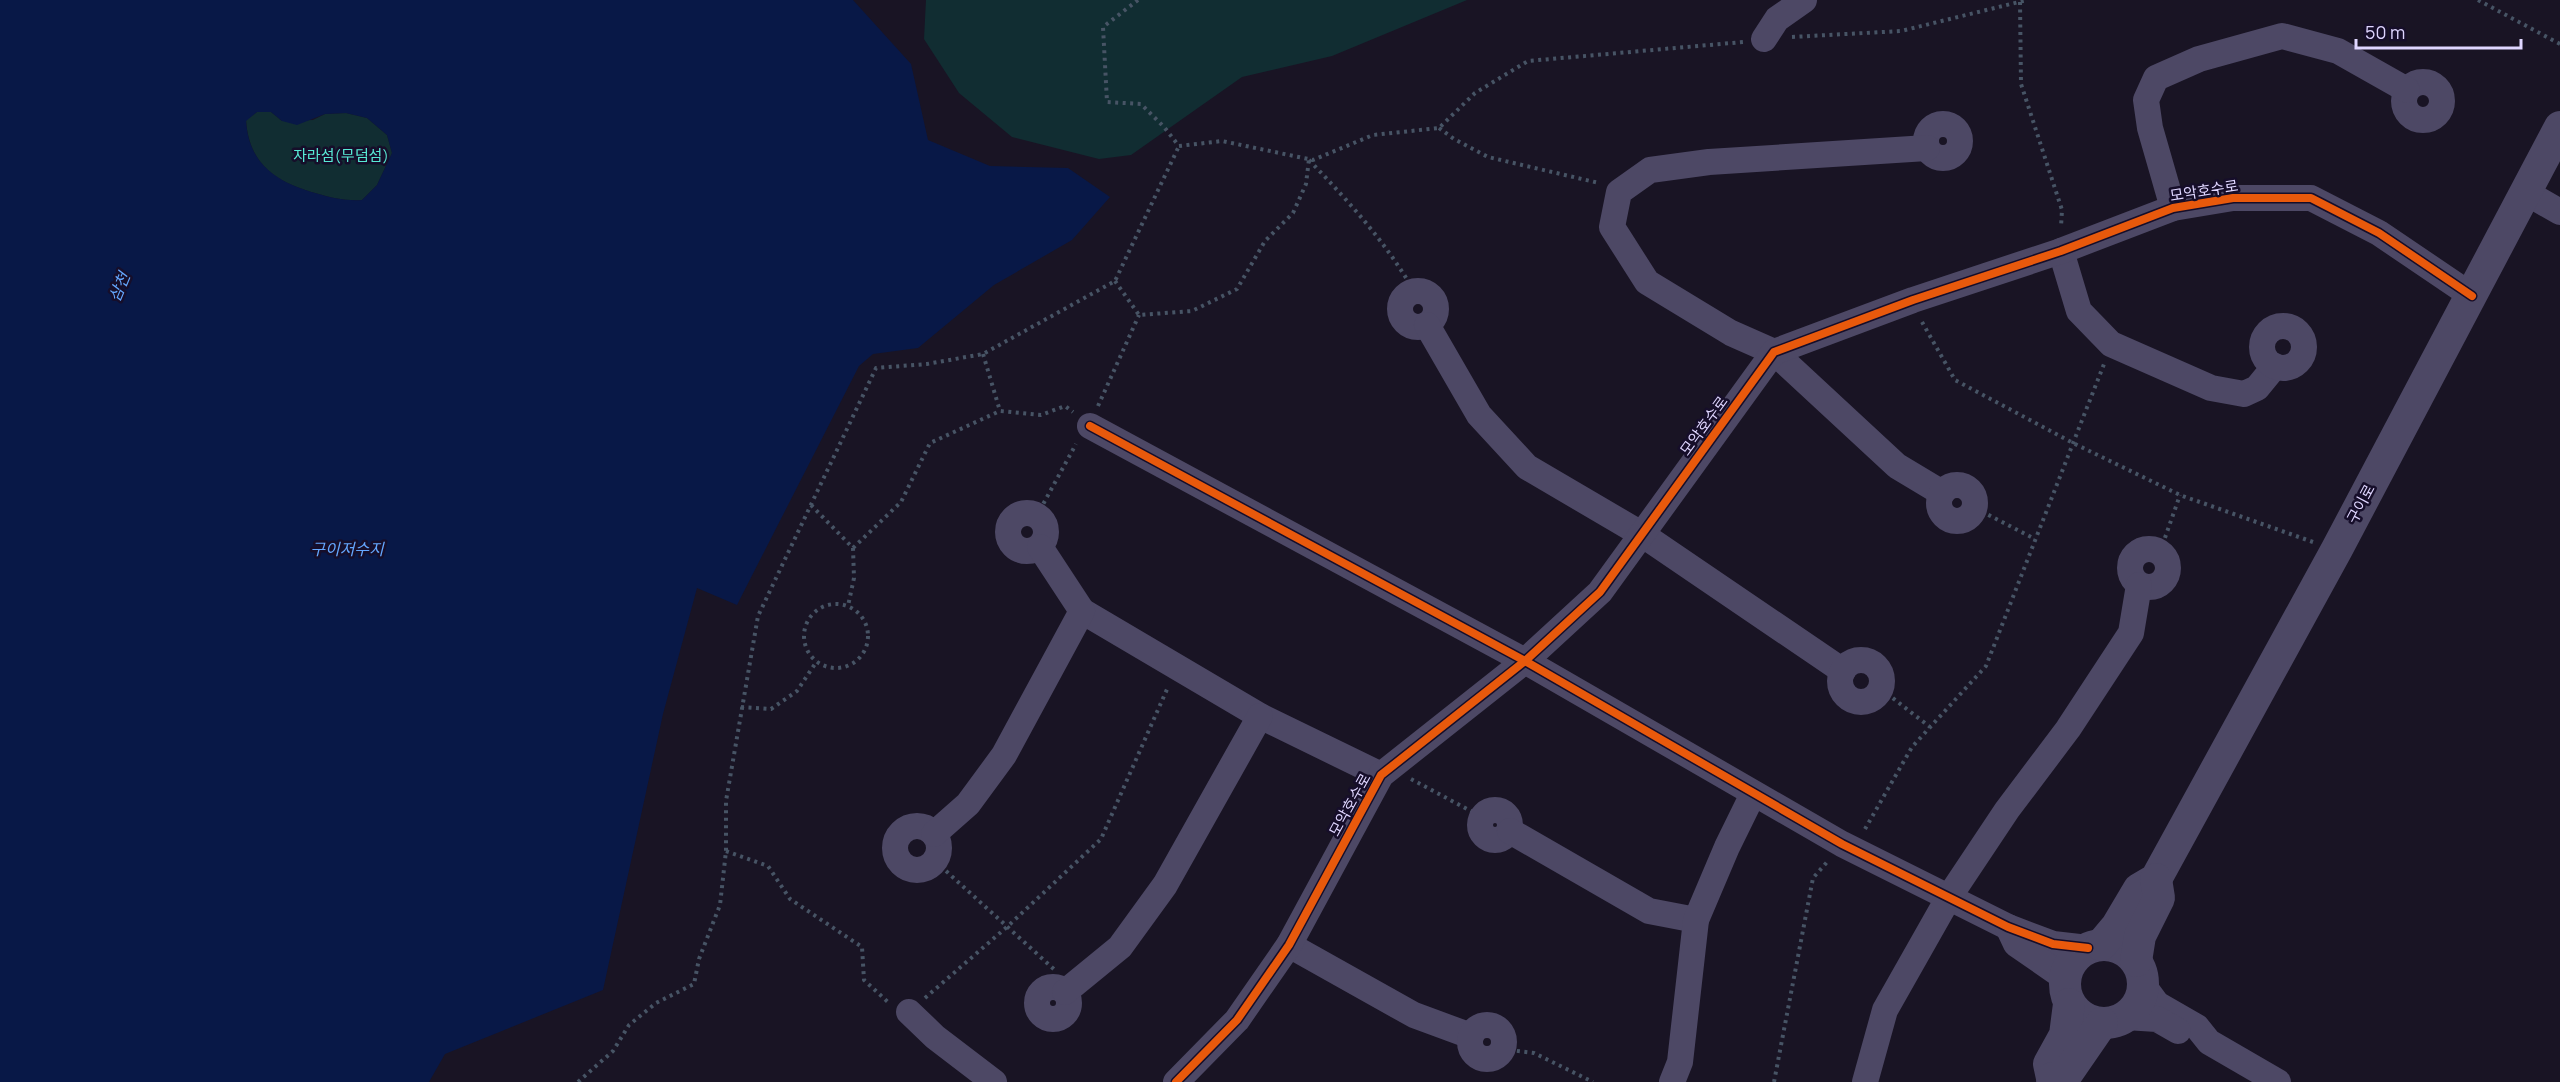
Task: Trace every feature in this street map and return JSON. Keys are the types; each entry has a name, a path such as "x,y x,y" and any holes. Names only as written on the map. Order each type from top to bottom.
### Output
{"street":[{"path":"1764,39 1777,19 1804,0"},
{"path":"2173,208 2150,128 2146,100 2156,78 2199,59 2282,36 2338,51 2407,90"},
{"name":"구이로","path":"2156,879 2337,549 2560,127"},
{"path":"1927,148 1709,162 1650,170 1619,192 1612,227 1647,282 1731,333 1774,352 1897,466 1942,494 1954,485 1965,487 1974,496 1975,508"},
{"path":"2525,192 2560,212"},
{"name":"모악호수로","path":"1176,1082 1237,1020 1289,945 1389,769 1525,662 1600,592 1774,352 1913,300 2061,251 2173,208 2233,198 2311,198 2379,232 2472,296"},
{"path":"2061,251 2079,311 2111,344 2211,388 2244,394 2257,388 2275,366"},
{"path":"1414,291 1404,298 1400,309 1401,315 1413,327 1427,325 1479,415 1527,468 1643,535 1843,671 1853,662 1872,664 1881,675 1881,689"},
{"path":"1090,426 1525,662 1842,844 2008,927 2053,944 2114,946 2127,952 2157,1004 2197,1027 2209,1042"},
{"path":"1023,513 1036,514 1041,518 1047,530 1040,547 1028,551 1016,548 1008,531 1012,519 1023,513"},
{"path":"1040,547 1082,611 1260,716 1389,769"},
{"path":"1864,1082 1885,1010 1949,897 2007,810 2068,729 2131,633 2139,585 2131,574 2131,562 2134,556 2145,549 2160,552"},
{"path":"934,834 968,804 1004,755 1082,611"},
{"path":"1069,990 1120,947 1165,885 1260,716"},
{"path":"1672,1082 1680,1062 1696,920 1726,847 1753,794"},
{"path":"1482,817 1479,827 1488,840 1503,839 1510,831 1649,911 1696,920"},
{"path":"922,827 934,834 939,847 935,861 923,869 908,869 897,859 895,852 897,837 908,828 922,827"},
{"path":"2156,879 2159,898 2140,936 2138,1003 2114,1020 2064,1078 2051,1080 2049,1064 2065,1035 2069,965 2077,955 2095,946 2117,926 2139,889 2156,879"},
{"path":"2008,927 2016,944 2067,991 2086,1020 2157,1019 2191,1039 2209,1042 2278,1082"},
{"path":"1289,945 1414,1015 1471,1036 1470,1042 1474,1052 1483,1058 1494,1057 1502,1049"},
{"path":"909,1012 935,1036 994,1082"}],"path":[{"path":"1138,0 1102,27 1107,102 1141,104 1179,146"},
{"path":"1179,146 1222,141 1309,159 1373,135 1439,128 1475,93 1528,61 1764,39 1900,31 2028,0"},
{"path":"2478,0 2560,44"},
{"path":"2020,3 2021,84 2062,210 2061,251"},
{"path":"1439,128 1454,139 1488,156 1596,183 1630,184"},
{"path":"578,1082 613,1051 629,1025 656,1003 694,984 699,959 720,905 726,851 726,801 758,616 876,368 927,364 983,354 1115,281 1179,146"},
{"path":"1309,159 1367,222 1401,268 1414,291"},
{"path":"1139,315 1192,311 1237,289 1265,241 1293,213 1306,184 1309,159"},
{"path":"1115,281 1139,315"},
{"path":"1913,300 1927,333 1955,380 2073,443 2180,495 2337,549"},
{"path":"1041,518 1041,508 1077,443 1090,426 1139,315"},
{"path":"1774,1082 1814,878 1842,844 1861,835 1912,747 1986,666 2111,344"},
{"path":"983,354 1000,411"},
{"path":"853,548 901,502 930,443 1000,411 1041,415 1065,406 1090,426"},
{"path":"2160,552 2180,495"},
{"path":"811,505 853,548 854,578 848,606"},
{"path":"1975,508 2035,539"},
{"path":"827,605 848,606 857,612 867,631 863,652 856,660 837,668 826,666 810,654 803,635 810,616 827,605"},
{"path":"741,707 771,709 797,692 817,661"},
{"path":"726,851 768,866 790,899 862,947 864,980 886,1002 909,1012 1008,926 1101,839 1177,667"},
{"path":"1881,689 1930,727"},
{"path":"1389,769 1482,817"},
{"path":"935,861 1008,926 1069,990"},
{"path":"1502,1049 1534,1053 1593,1082"}],"green space":[{"path":"926,0 1467,0 1332,56 1242,77 1131,155 1099,159 1012,137 959,93 924,39"},
{"name":"자라섬(무덤섬)","path":"257,112 271,112 282,121 313,120 325,114 346,113 367,118 387,135 392,153 377,185 362,200 338,199 301,189 276,177 259,160 252,148 246,120"}],"water":[{"name":"구이저수지","path":"0,0 853,0 911,64 928,140 990,166 1068,168 1110,197 1072,240 994,285 918,348 873,354 859,366 737,605 697,588 663,714 603,990 445,1054 429,1082 0,1082","holes":["257,112 271,112 282,121 297,125 325,114 346,113 367,118 387,135 392,153 377,185 362,200 350,200 301,189 277,177 259,160 248,136 246,121"]}],"cycle path":[{"path":"1176,1082 1237,1020 1289,945 1381,775 1525,661 1600,592 1774,352 1913,300 2061,251 2173,208 2233,198 2311,198 2379,233 2472,296"},
{"path":"1090,426 1525,661 1842,844 2008,927 2053,944 2088,948"}],"water label":[{"name":"삼천","path":"119,287"}]}
